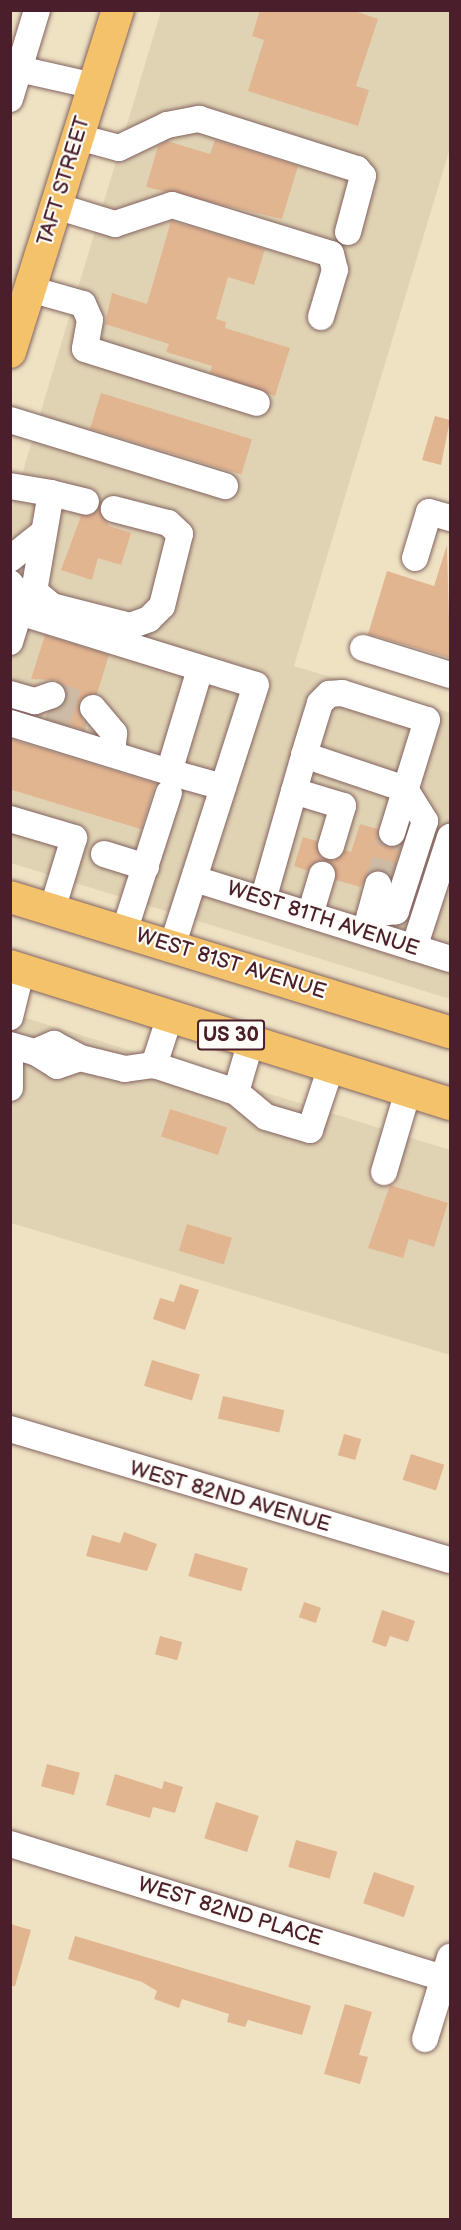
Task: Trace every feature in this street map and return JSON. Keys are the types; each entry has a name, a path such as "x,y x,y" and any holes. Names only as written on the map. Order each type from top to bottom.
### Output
{"main road":[{"name":"TAFT STREET","path":"10,352 118,10"},
{"name":"WEST 81ST AVENUE","path":"10,897 450,1032"},
{"name":"US 30","path":"16,967 450,1104"}],"street":[{"path":"10,99 15,69 37,10"},
{"path":"15,69 94,86"},
{"path":"78,136 119,148 167,125 199,119 357,169 363,176 348,232"},
{"path":"56,206 115,224 172,205 331,254 335,270 321,317"},
{"path":"30,289 83,304 90,320 85,349 257,403"},
{"path":"10,420 225,486"},
{"path":"10,486 86,502"},
{"path":"51,493 34,591 52,606"},
{"path":"10,583 23,598 52,606 130,626 150,619 162,606 180,534 168,523 114,509"},
{"path":"415,558 429,512 450,518"},
{"path":"10,559 44,532"},
{"path":"10,642 15,611 256,685 172,946"},
{"path":"363,648 450,675"},
{"path":"124,932 146,867 200,669"},
{"path":"263,900 320,703 329,694 342,693 427,720 392,833"},
{"path":"10,694 46,704"},
{"path":"93,719 114,733 112,754"},
{"path":"10,723 112,754 169,782 224,787"},
{"path":"304,755 405,789 425,821 396,910 368,923"},
{"path":"294,791 343,806 331,846"},
{"path":"10,819 74,838 52,909"},
{"path":"414,948 450,837"},
{"path":"104,854 146,867"},
{"path":"310,915 322,875"},
{"name":"WEST 81TH AVENUE","path":"195,879 310,915 368,923 414,948 450,959"},
{"path":"368,923 378,885"},
{"path":"10,1017 16,967"},
{"path":"154,1065 170,1016"},
{"path":"236,1092 251,1041"},
{"path":"10,1045 35,1052 54,1044 80,1059 125,1069 154,1065 236,1092 266,1117 310,1130 331,1066"},
{"path":"11,1061 11,1088"},
{"path":"384,1172 408,1091"},
{"name":"WEST 82ND AVENUE","path":"10,1429 113,1464 450,1560"},
{"name":"WEST 82ND PLACE","path":"10,1844 448,1972"},
{"path":"425,2039 448,1972"}],"shaded area":[{"path":"161,11 450,11 450,148 294,666 450,713 450,999 11,863 11,511"},
{"path":"10,1013 450,1150 450,1355 11,1223"}],"building":[{"path":"260,10 352,10 378,19 356,86 369,90 358,126 248,91 264,40 252,36"},
{"path":"215,140 298,166 282,219 146,187 158,146 167,141 210,154"},
{"path":"171,221 265,249 254,285 228,277 216,319 226,322 225,328 290,348 275,396 210,373 212,366 166,352 169,344 105,324 112,293 147,304"},
{"path":"101,393 252,439 241,475 90,428"},
{"path":"435,416 450,420 441,465 422,460"},
{"path":"99,508 109,526 131,533 121,565 98,558 92,580 61,570 81,516"},
{"path":"447,545 450,658 368,634 387,571 434,586"},
{"path":"45,635 109,655 97,694 79,703 86,731 60,723 70,691 55,680 31,679"},
{"path":"10,739 155,783 141,829 10,789"},
{"path":"360,824 378,829 387,847 402,844 391,878 374,871 360,887 336,880 327,861 318,861 308,871 294,866 303,837 317,841 320,856 334,861 345,850 351,852"},
{"path":"170,1109 227,1128 218,1155 161,1137"},
{"path":"390,1185 448,1203 434,1247 409,1239 403,1258 368,1248"},
{"path":"187,1224 232,1238 224,1265 179,1251"},
{"path":"180,1284 199,1290 185,1330 153,1319 160,1298 174,1302"},
{"path":"152,1360 200,1375 192,1400 144,1386"},
{"path":"223,1396 284,1410 279,1433 218,1418"},
{"path":"344,1434 361,1439 355,1460 338,1455"},
{"path":"411,1454 444,1465 436,1490 403,1480"},
{"path":"124,1532 157,1544 147,1571 86,1556 92,1535 120,1543"},
{"path":"195,1553 248,1568 241,1591 188,1576"},
{"path":"304,1602 321,1608 316,1623 299,1617"},
{"path":"382,1610 415,1621 408,1642 390,1636 386,1647 372,1642"},
{"path":"160,1636 182,1642 177,1660 155,1654"},
{"path":"47,1764 80,1773 74,1795 41,1786"},
{"path":"115,1774 162,1789 164,1781 183,1787 175,1813 153,1807 150,1818 106,1805"},
{"path":"216,1802 259,1816 247,1852 204,1838"},
{"path":"296,1840 337,1852 330,1879 288,1867"},
{"path":"374,1872 415,1886 404,1917 363,1903"},
{"path":"10,1924 31,1930 15,1986 10,1986"},
{"path":"75,1936 311,2006 302,2035 248,2020 245,2027 227,2022 229,2014 182,1999 179,2008 154,1999 157,1991 142,1982 68,1959"},
{"path":"345,2004 372,2012 359,2055 368,2057 360,2084 324,2074"}],"tunnel":[{"path":"52,695 93,708"},
{"path":"46,716 86,727"},
{"path":"378,885 392,833"}]}
